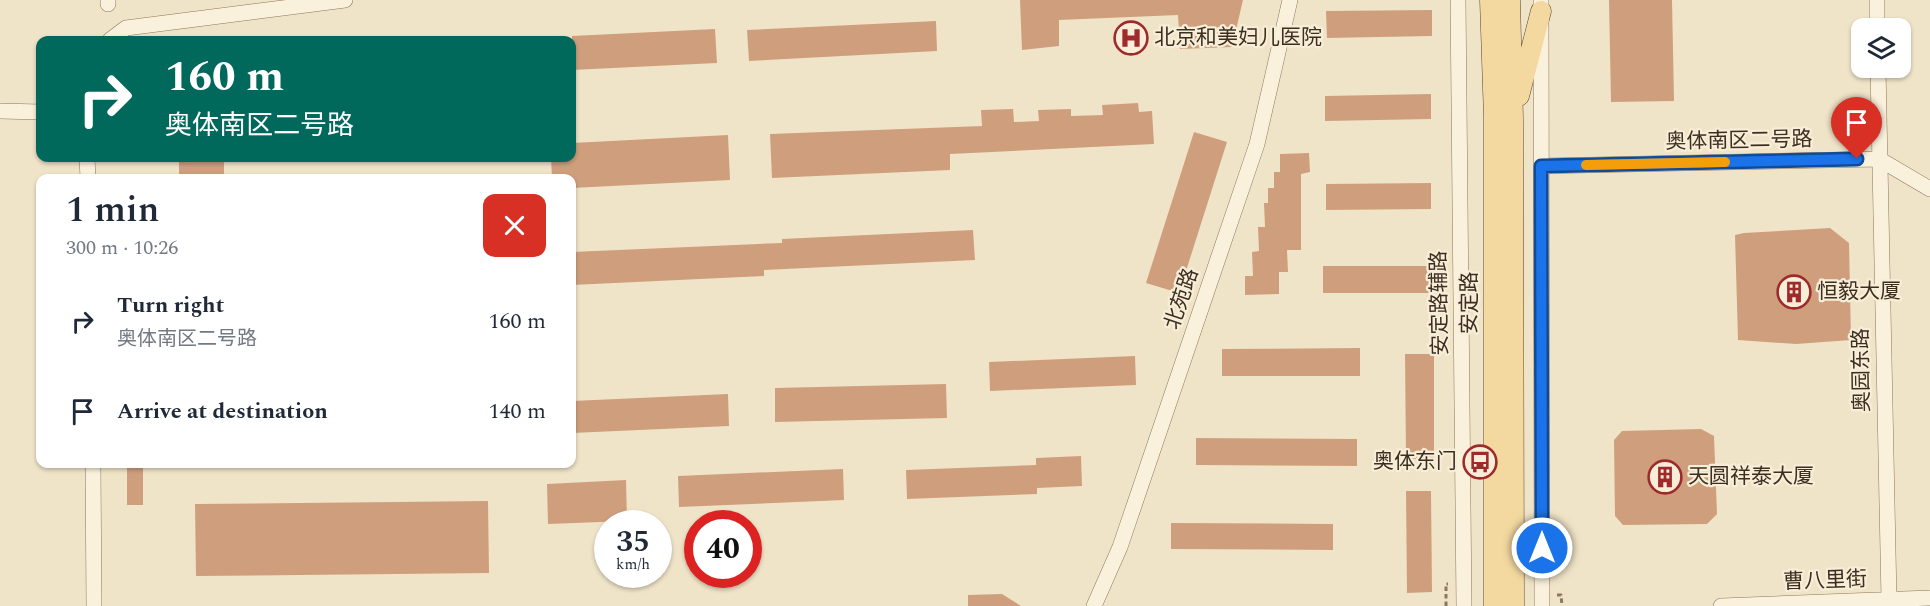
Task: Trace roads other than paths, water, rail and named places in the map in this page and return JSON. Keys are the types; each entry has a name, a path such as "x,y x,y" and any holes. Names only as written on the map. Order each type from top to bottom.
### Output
{"main road":[{"name":"安定路","path":"1490,0 1494,118 1494,606"},
{"name":"安定路","path":"1510,0 1513,119 1514,606"},
{"path":"1513,119 1541,6"}],"street":[{"path":"115,36 126,28 345,0"},
{"name":"北苑路","path":"1094,606 1120,547 1257,144 1290,0"},
{"name":"安定路辅路","path":"1458,0 1464,606"},
{"path":"1877,0 1877,18"},
{"path":"1541,6 1542,606"},
{"name":"奥园东路","path":"1878,78 1888,600"},
{"path":"0,111 36,112"},
{"path":"1879,159 1930,189"},
{"name":"奥体南区二号路","path":"1541,166 1879,159"},
{"path":"93,468 94,606"},
{"name":"曹八里街","path":"1721,606 1930,598"}],"place":[{"name":"北京和美妇儿医院","path":"1131,38"},
{"name":"恒毅大厦","path":"1794,292"},
{"name":"奥体东门","path":"1480,462"},
{"name":"天圆祥泰大厦","path":"1665,477"}]}
